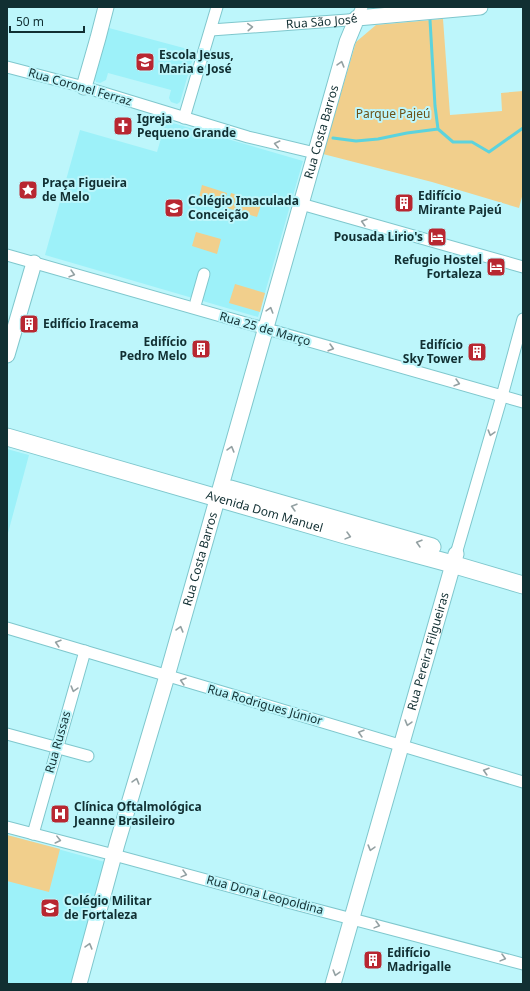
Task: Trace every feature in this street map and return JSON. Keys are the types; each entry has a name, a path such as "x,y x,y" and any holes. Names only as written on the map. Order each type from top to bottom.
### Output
{"main road":[{"name":"Avenida Dom Manuel","path":"7,426 96,452 218,492"},
{"name":"Avenida Dom Manuel","path":"7,437 218,492 454,559 523,573"},
{"name":"Avenida Dom Manuel","path":"454,559 523,585"}],"street":[{"path":"84,87 106,7"},
{"path":"184,118 217,7"},
{"name":"Rua São José","path":"211,30 359,13 480,7"},
{"name":"Rua Costa Barros","path":"79,984 114,854 167,676 347,42 359,13"},
{"name":"Rua Coronel Ferraz","path":"7,67 84,87 248,137 315,153"},
{"path":"301,204 523,267"},
{"name":"Rua 25 de Março","path":"7,255 523,402"},
{"path":"7,355 34,263"},
{"path":"196,302 204,274"},
{"name":"Rua Pereira Filgueiras","path":"333,984 522,324"},
{"name":"Rua Rodrigues Júnior","path":"7,628 523,782"},
{"name":"Rua Russas","path":"33,834 85,651"},
{"path":"7,734 88,756"},
{"name":"Rua Dona Leopoldina","path":"7,827 114,854 276,899 523,964"}],"shaded area":[{"name":"Escola Jesus, Maria e José","path":"109,28 195,51 180,102 177,104 171,102 169,98 171,90 108,73 106,80 100,83 96,82 94,76"},
{"name":"Colégio Imaculada Conceição","path":"166,121 303,161 258,317 45,255 80,130 157,152"},
{"path":"7,449 29,455 8,533 7,533"},
{"name":"Colégio Militar de Fortaleza","path":"7,835 105,862 71,984 7,984"}],"green space":[{"name":"Parque Pajeú","path":"443,19 450,115 502,111 501,93 523,91 523,193 519,208 432,182 323,154 356,42 376,25"},
{"path":"202,185 227,193 224,205 199,197"},
{"path":"231,193 262,202 257,217 227,208"},
{"path":"196,232 221,239 217,254 192,246"},
{"path":"235,284 265,293 260,312 229,303"},
{"path":"7,835 60,849 49,892 7,881"}],"waterway":[{"path":"430,20 435,106 438,129 453,142 472,142 489,152 523,128"},
{"path":"333,138 356,141 378,139 438,129"}],"place":[{"name":"Escola Jesus, Maria e José","path":"145,62"},
{"name":"Igreja Pequeno Grande","path":"123,126"},
{"name":"Praça Figueira de Melo","path":"28,190"},
{"name":"Edifício Mirante Pajeú","path":"404,203"},
{"name":"Colégio Imaculada Conceição","path":"174,208"},
{"name":"Pousada Lirio's","path":"437,237"},
{"name":"Refugio Hostel Fortaleza","path":"496,267"},
{"name":"Edifício Iracema","path":"29,324"},
{"name":"Edifício Pedro Melo","path":"201,349"},
{"name":"Edifício Sky Tower","path":"477,352"},
{"name":"Clínica Oftalmológica Jeanne Brasileiro","path":"60,814"},
{"name":"Colégio Militar de Fortaleza","path":"50,908"},
{"name":"Edifício Madrigalle","path":"373,960"}]}
